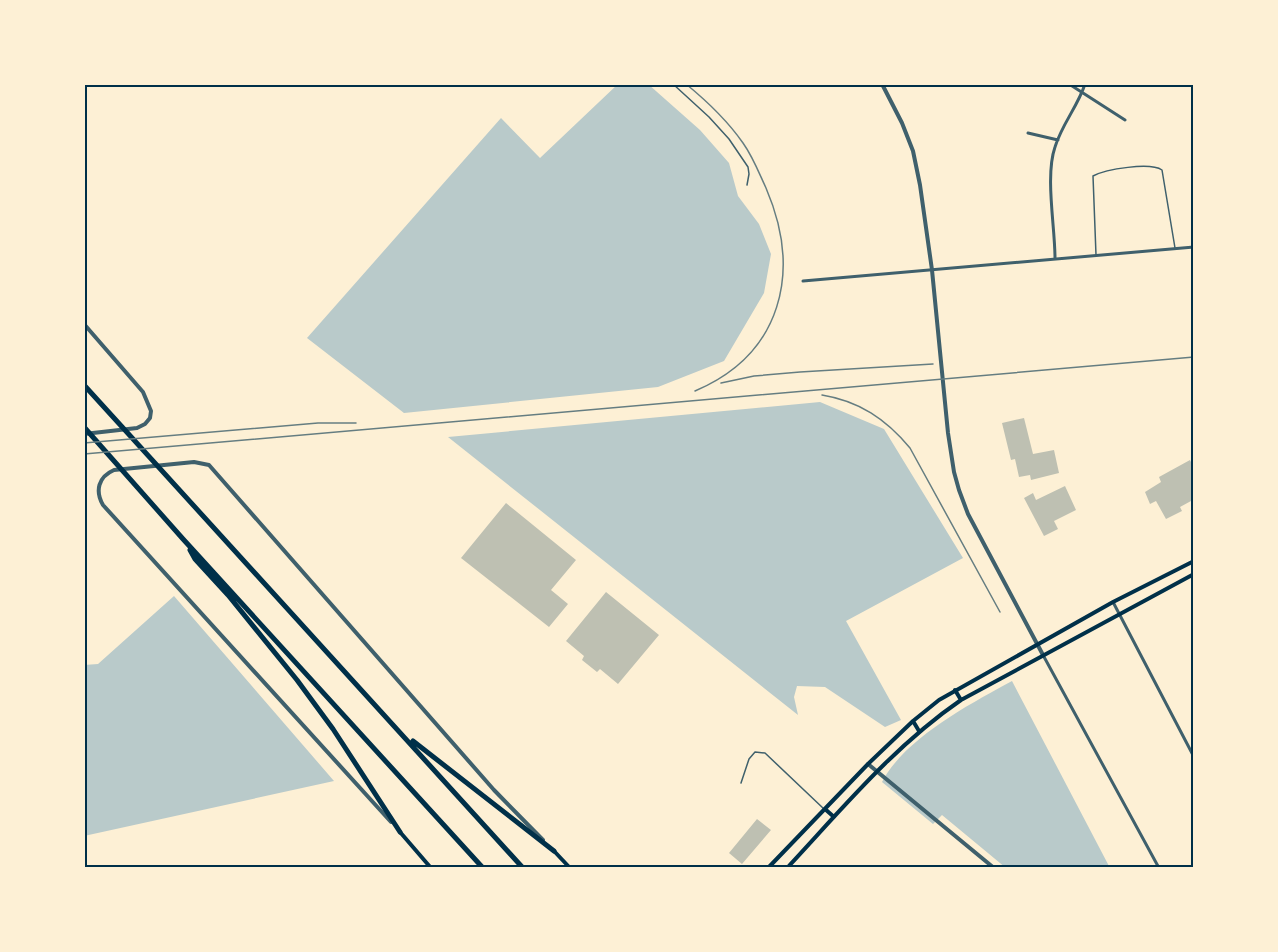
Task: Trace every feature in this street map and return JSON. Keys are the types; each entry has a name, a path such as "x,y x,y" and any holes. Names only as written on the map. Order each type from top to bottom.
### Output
{"highway":[{"path":"84,385 523,868"},
{"path":"84,427 483,868"},
{"path":"183,539 195,559 297,680 333,729 400,832"},
{"path":"402,733 554,851"}],"main road":[{"path":"768,868 868,764 913,721 955,690 1113,602 1194,561"},
{"path":"787,868 919,731 961,700 1194,574"},
{"path":"955,690 961,700"},
{"path":"913,721 919,731"},
{"path":"825,809 834,817"},
{"path":"400,832 431,868"},
{"path":"554,851 570,868"}],"street":[{"path":"882,84 913,151 924,208 948,433 958,490 1043,655 1159,868"},
{"path":"1069,84 1125,120"},
{"path":"1055,258 1052,161 1060,133 1085,84"},
{"path":"1028,133 1058,140"},
{"path":"803,281 1194,248"},
{"path":"84,324 144,392 151,411 150,418 137,428 84,435"},
{"path":"400,832 103,505 98,489 102,479 109,471 194,462 203,463 213,469 494,790 554,851"},
{"path":"1113,602 1194,757"},
{"path":"868,764 994,868"}],"lane":[{"path":"673,84 710,117 729,139 748,167 747,185"},
{"path":"1096,256 1093,176 1112,170 1154,166 1162,170 1175,249"},
{"path":"741,783 749,759 755,752 761,751 825,809"}],"shaded area":[{"path":"618,84 648,84 700,130 729,163 738,196 759,224 771,254 764,293 724,361 658,387 404,413 307,338 501,118 540,158"},
{"path":"820,402 884,429 963,558 846,621 901,720 885,727 825,687 797,686 794,697 798,715 448,437"},
{"path":"174,596 334,781 84,836 84,665 98,664"},
{"path":"1012,681 1110,868 1006,868 942,815 933,824 882,782 892,766 922,737 958,711"}],"building":[{"path":"1024,418 1033,454 1054,450 1059,473 1031,480 1030,475 1019,477 1015,459 1011,460 1002,423"},
{"path":"1190,460 1194,468 1194,506 1191,501 1180,507 1182,511 1166,519 1156,501 1150,504 1145,492 1161,482 1159,477"},
{"path":"1065,486 1076,510 1054,521 1058,529 1044,536 1024,498 1033,493 1036,500"},
{"path":"506,503 576,560 551,590 568,604 549,627 461,558"},
{"path":"606,592 659,635 618,684 600,669 597,672 582,660 584,656 566,641"},
{"path":"757,819 771,830 742,864 729,853"}],"railway":[{"path":"686,84 724,119 750,154 777,219 782,250 782,279 777,307 765,333 748,355 725,375 695,391"},
{"path":"84,454 1194,357"},
{"path":"721,383 754,376 933,364"},
{"path":"822,395 848,402 871,413 891,428 910,448 1000,612"},
{"path":"84,443 318,423 356,423"}]}
